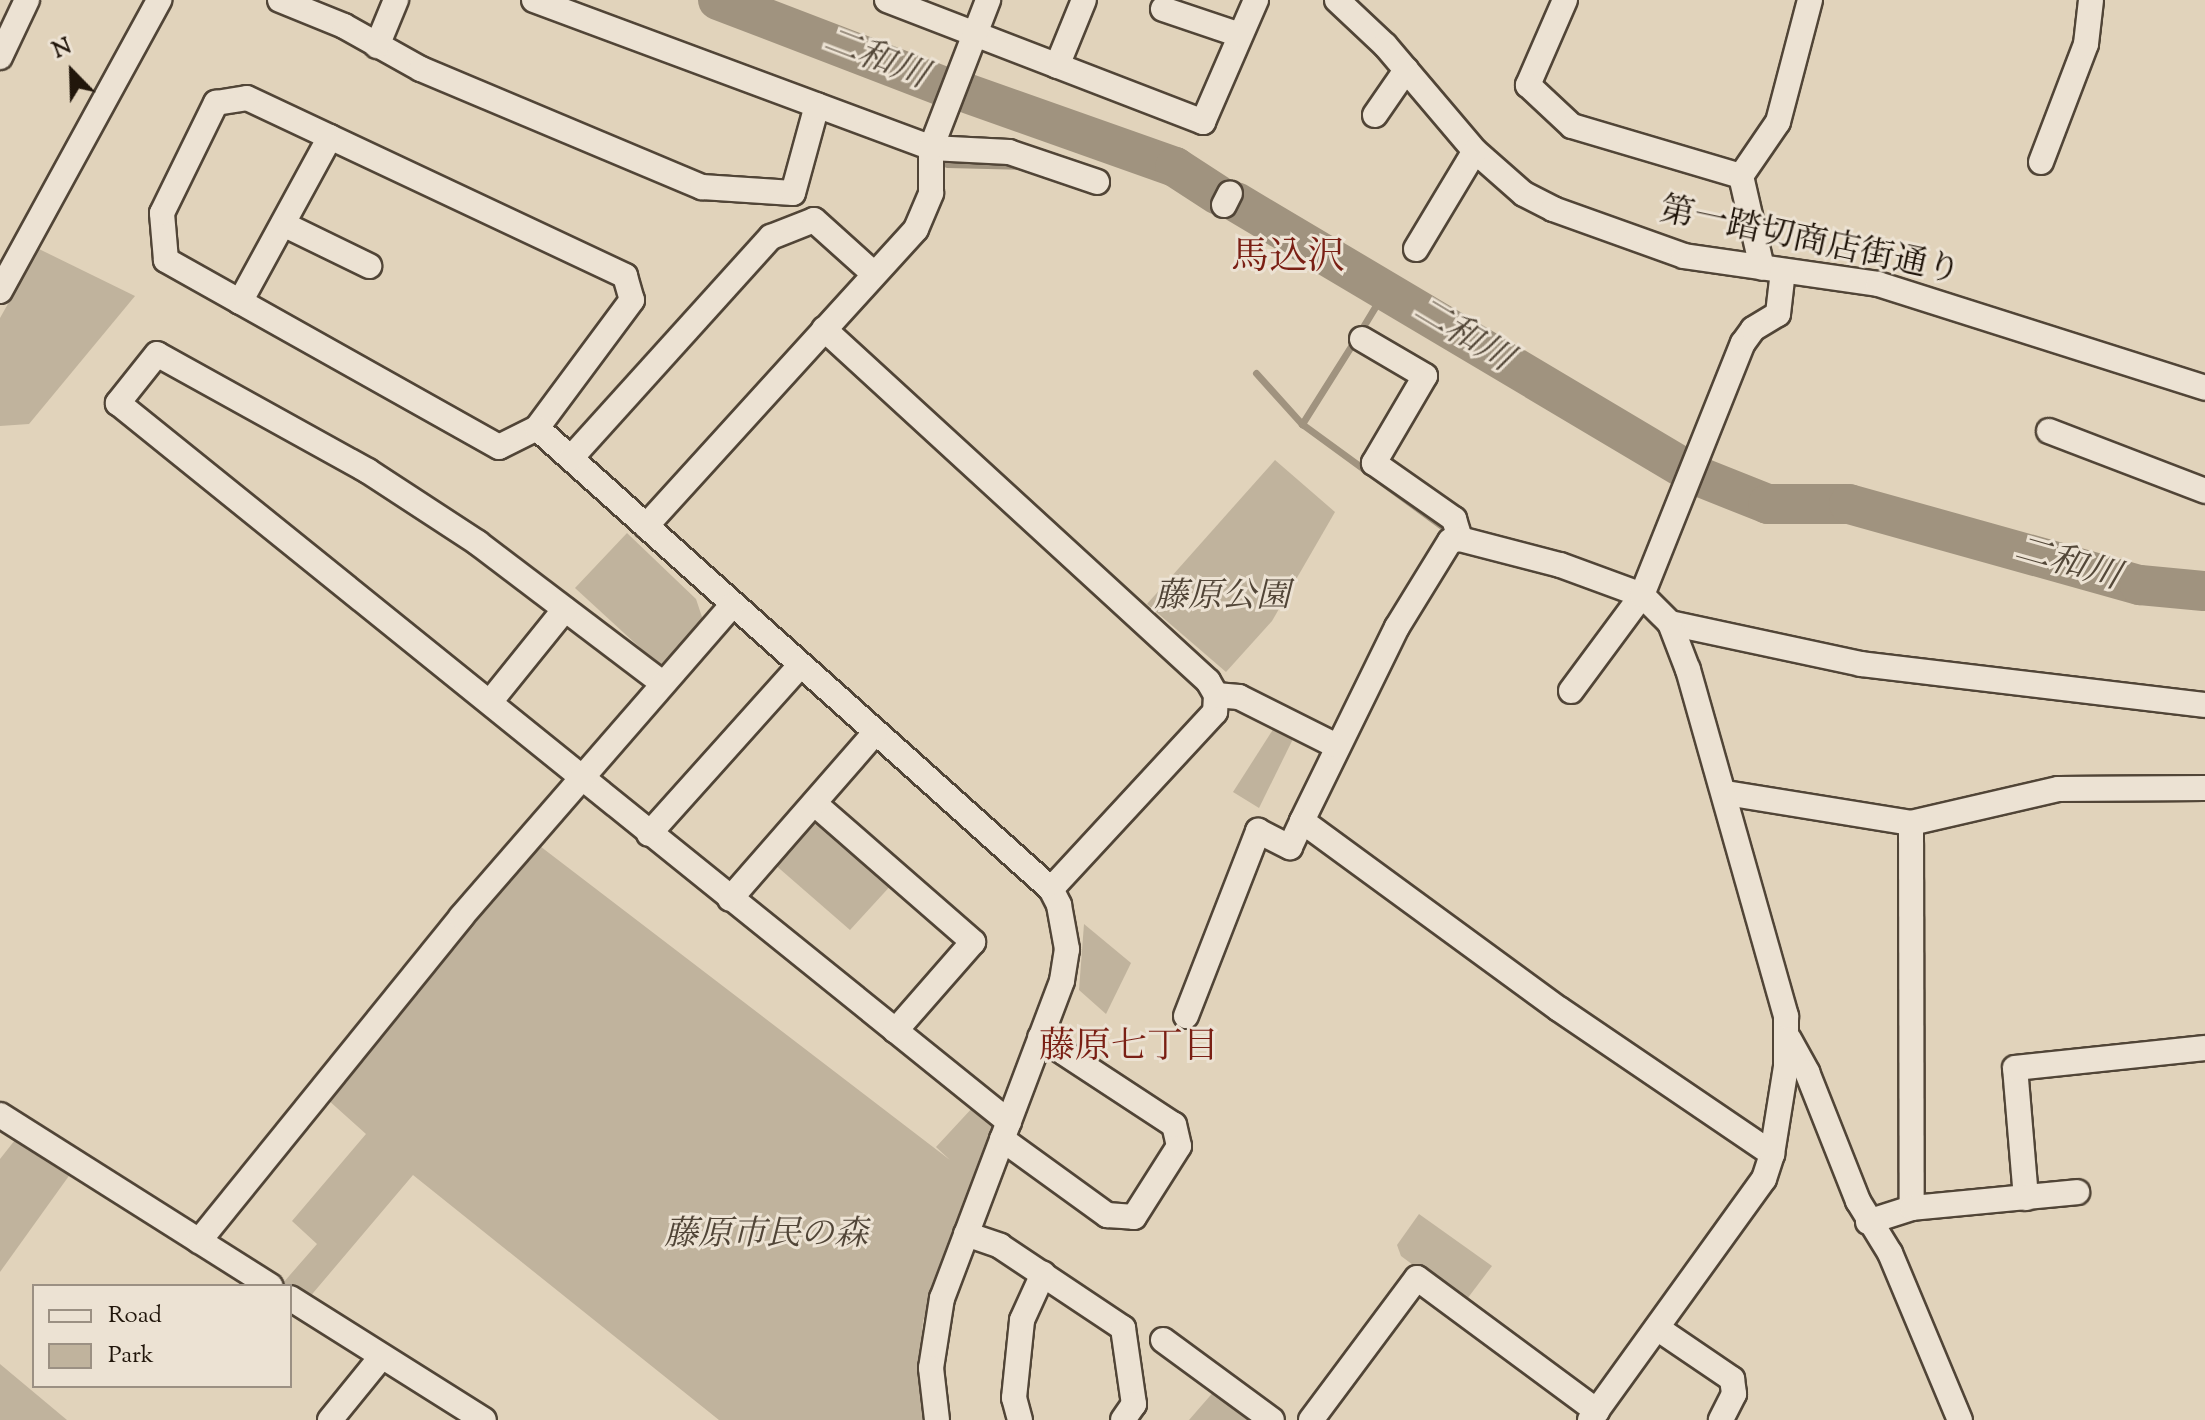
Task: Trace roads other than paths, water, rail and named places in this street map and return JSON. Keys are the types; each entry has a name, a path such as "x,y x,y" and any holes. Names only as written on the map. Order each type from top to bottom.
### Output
{"street":[{"path":"0,57 27,0"},
{"path":"0,291 159,0"},
{"path":"280,0 344,26 377,46 702,187 793,193 817,105"},
{"path":"377,46 396,0"},
{"path":"534,0 931,148 1009,152 1097,182"},
{"path":"887,0 1203,122 1256,0"},
{"path":"646,526 916,229 931,193 931,148 988,0"},
{"path":"1057,66 1084,0"},
{"name":"第一踏切商店街通り","path":"1337,0 1406,70 1475,151 1524,194 1553,209 1684,256 1878,284 2205,388"},
{"path":"1565,0 1528,85 1572,126 1741,176"},
{"path":"1741,176 1778,122 1810,0"},
{"path":"2041,162 2086,44 2091,0"},
{"path":"1163,9 1240,35"},
{"path":"1375,115 1406,70"},
{"path":"247,98 330,137 625,276 632,300 537,428 499,447 166,260 162,213 216,103 247,98"},
{"path":"240,302 330,137"},
{"path":"1416,249 1475,151"},
{"path":"1571,691 1642,595 1743,343 1753,329 1778,314 1772,270 1741,176"},
{"path":"571,458 771,237 814,220 874,274"},
{"path":"283,224 369,266"},
{"path":"824,329 1199,672 1216,695 1215,712 1051,889"},
{"path":"1362,339 1425,376 1374,463 1454,519 1460,539"},
{"path":"661,682 478,543 368,471 157,354 118,403 581,773 649,834 895,1031 1107,1215 1134,1217 1179,1146 1174,1125 1040,1037"},
{"path":"537,428 1051,889 1067,949 1062,981 966,1234 936,1326 931,1368 937,1420"},
{"path":"2049,431 2205,491"},
{"path":"1186,1016 1258,831 1290,847 1335,745 1397,627 1450,541 1460,539 1560,565 1642,595 1670,623 1726,793 1789,1039 1868,1222 1890,1253 1960,1420"},
{"path":"199,1241 581,773 732,605"},
{"path":"490,702 565,609"},
{"path":"1670,623 1861,664 2205,705"},
{"path":"649,834 800,666"},
{"path":"1216,695 1239,697 1335,745"},
{"path":"730,899 875,733"},
{"path":"1726,793 1911,823 2058,789 2205,788"},
{"path":"815,804 973,942 895,1031"},
{"path":"1302,821 1559,1009 1772,1154"},
{"path":"1911,823 1912,1208"},
{"path":"1311,1420 1417,1278 1594,1415 1764,1179 1772,1154 1789,1039"},
{"path":"2026,1198 2015,1068 2205,1048"},
{"path":"0,1115 268,1284"},
{"path":"1868,1222 1912,1208 2077,1192"},
{"path":"966,1234 1000,1246 1123,1328 1134,1404 1123,1420"},
{"path":"1020,1420 1014,1398 1022,1320 1043,1274"},
{"path":"292,1299 484,1420"},
{"path":"1657,1328 1732,1379 1734,1394 1721,1420"},
{"path":"1163,1340 1272,1420"},
{"path":"330,1420 382,1356"}],"waterway":[{"name":"二和川","path":"718,0 942,86"},
{"name":"二和川","path":"969,94 1175,167 1218,195"},
{"path":"947,164 1021,166"},
{"name":"二和川","path":"1236,202 1687,470"},
{"path":"1361,330 1384,292"},
{"path":"1353,343 1302,424 1442,526"},
{"path":"1256,373 1302,424"},
{"name":"二和川","path":"1700,477 1768,504 1849,504 2140,585 2204,591"}],"district":[{"name":"馬込沢","path":"1288,260"},
{"name":"藤原七丁目","path":"1129,1049"}],"park label":[{"name":"藤原公園","path":"1222,598"},
{"name":"藤原市民の森","path":"766,1236"}]}
